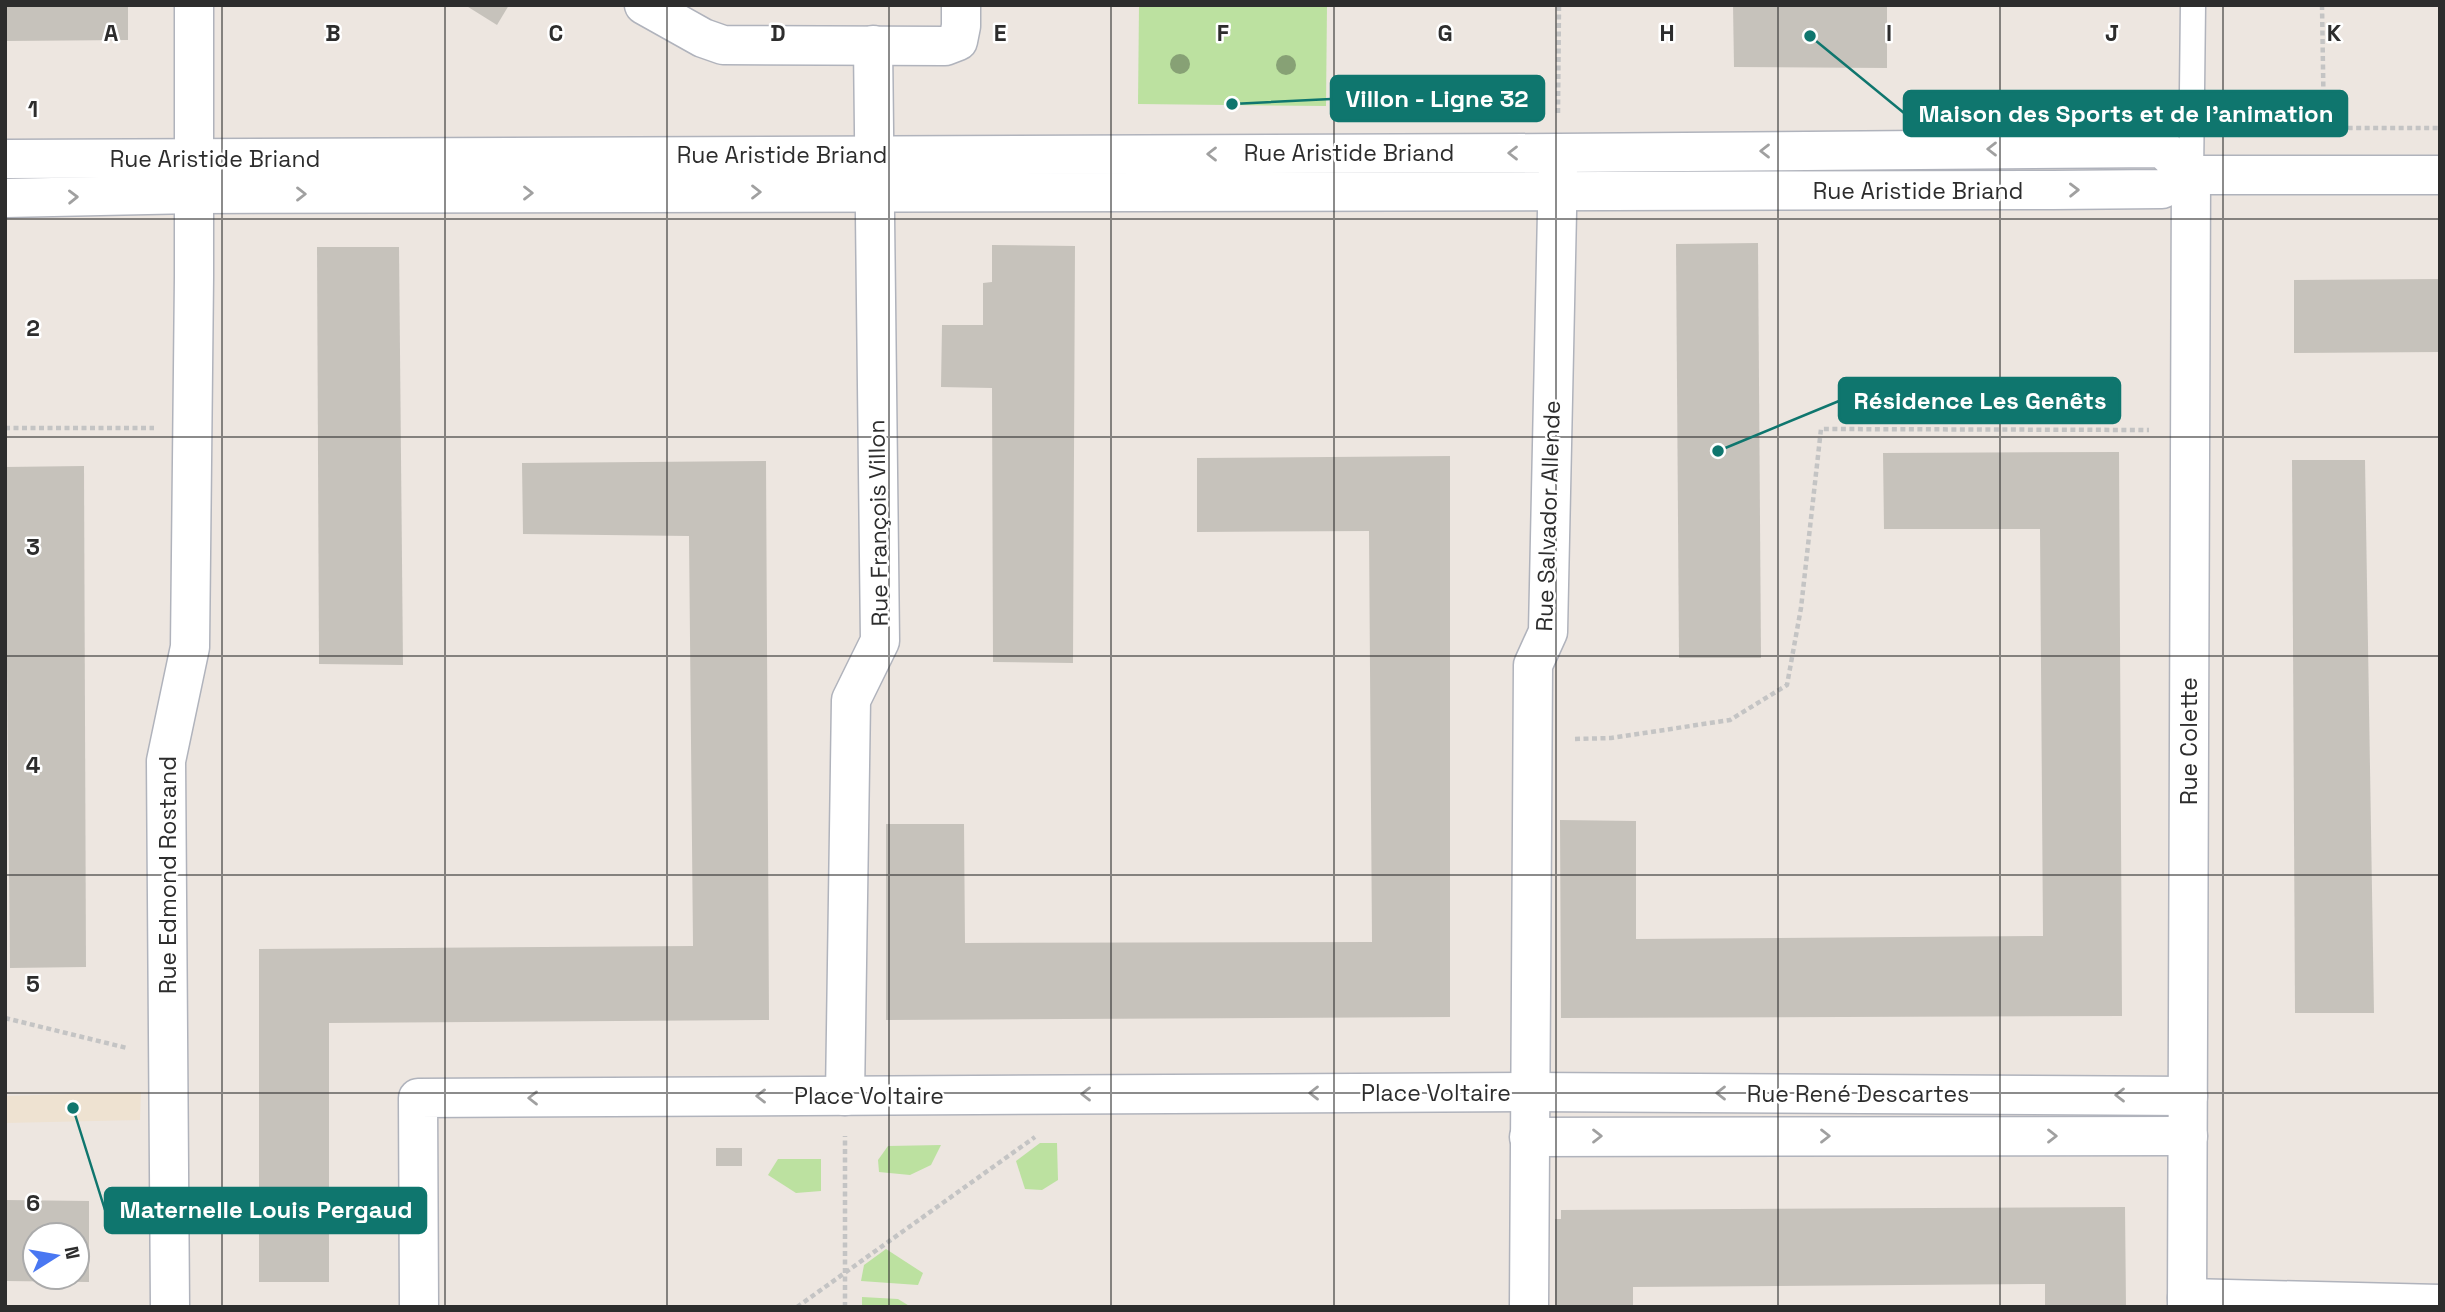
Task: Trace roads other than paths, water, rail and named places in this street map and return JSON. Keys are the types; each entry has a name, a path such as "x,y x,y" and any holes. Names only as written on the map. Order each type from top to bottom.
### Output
{"street":[{"name":"Rue Edmond Rostand","path":"170,1307 166,761 190,647 194,5"},
{"path":"644,5 703,38 723,45 945,46 958,41 961,5"},
{"name":"Rue François Villon","path":"845,1096 851,699 880,641 873,45"},
{"name":"Rue Aristide Briand","path":"5,198 195,176 873,154 1558,153 2162,148 2191,175"},
{"path":"1558,153 1558,190"},
{"name":"Rue Aristide Briand","path":"5,159 195,176 874,192 2162,189 2191,175 2440,175"},
{"name":"Rue Colette","path":"2187,1302 2191,175"},
{"name":"Rue Salvador Allende","path":"1529,1307 1533,665 1548,632 1558,190"},
{"name":"Place Voltaire","path":"419,1307 418,1098 1529,1092"},
{"name":"Rue René Descartes","path":"1529,1092 2188,1096"},
{"name":"Rue René Descartes","path":"1529,1136 2188,1136"},
{"path":"2187,1302 2440,1304"}],"lane":[{"path":"2191,175 2193,5"}],"place":[{"name":"Maison des Sports et de l'animation","path":"1810,36"},
{"name":"Villon - Ligne 32","path":"1232,104"},
{"name":"Résidence Les Genêts","path":"1718,451"},
{"name":"Maternelle Louis Pergaud","path":"73,1108"}]}
